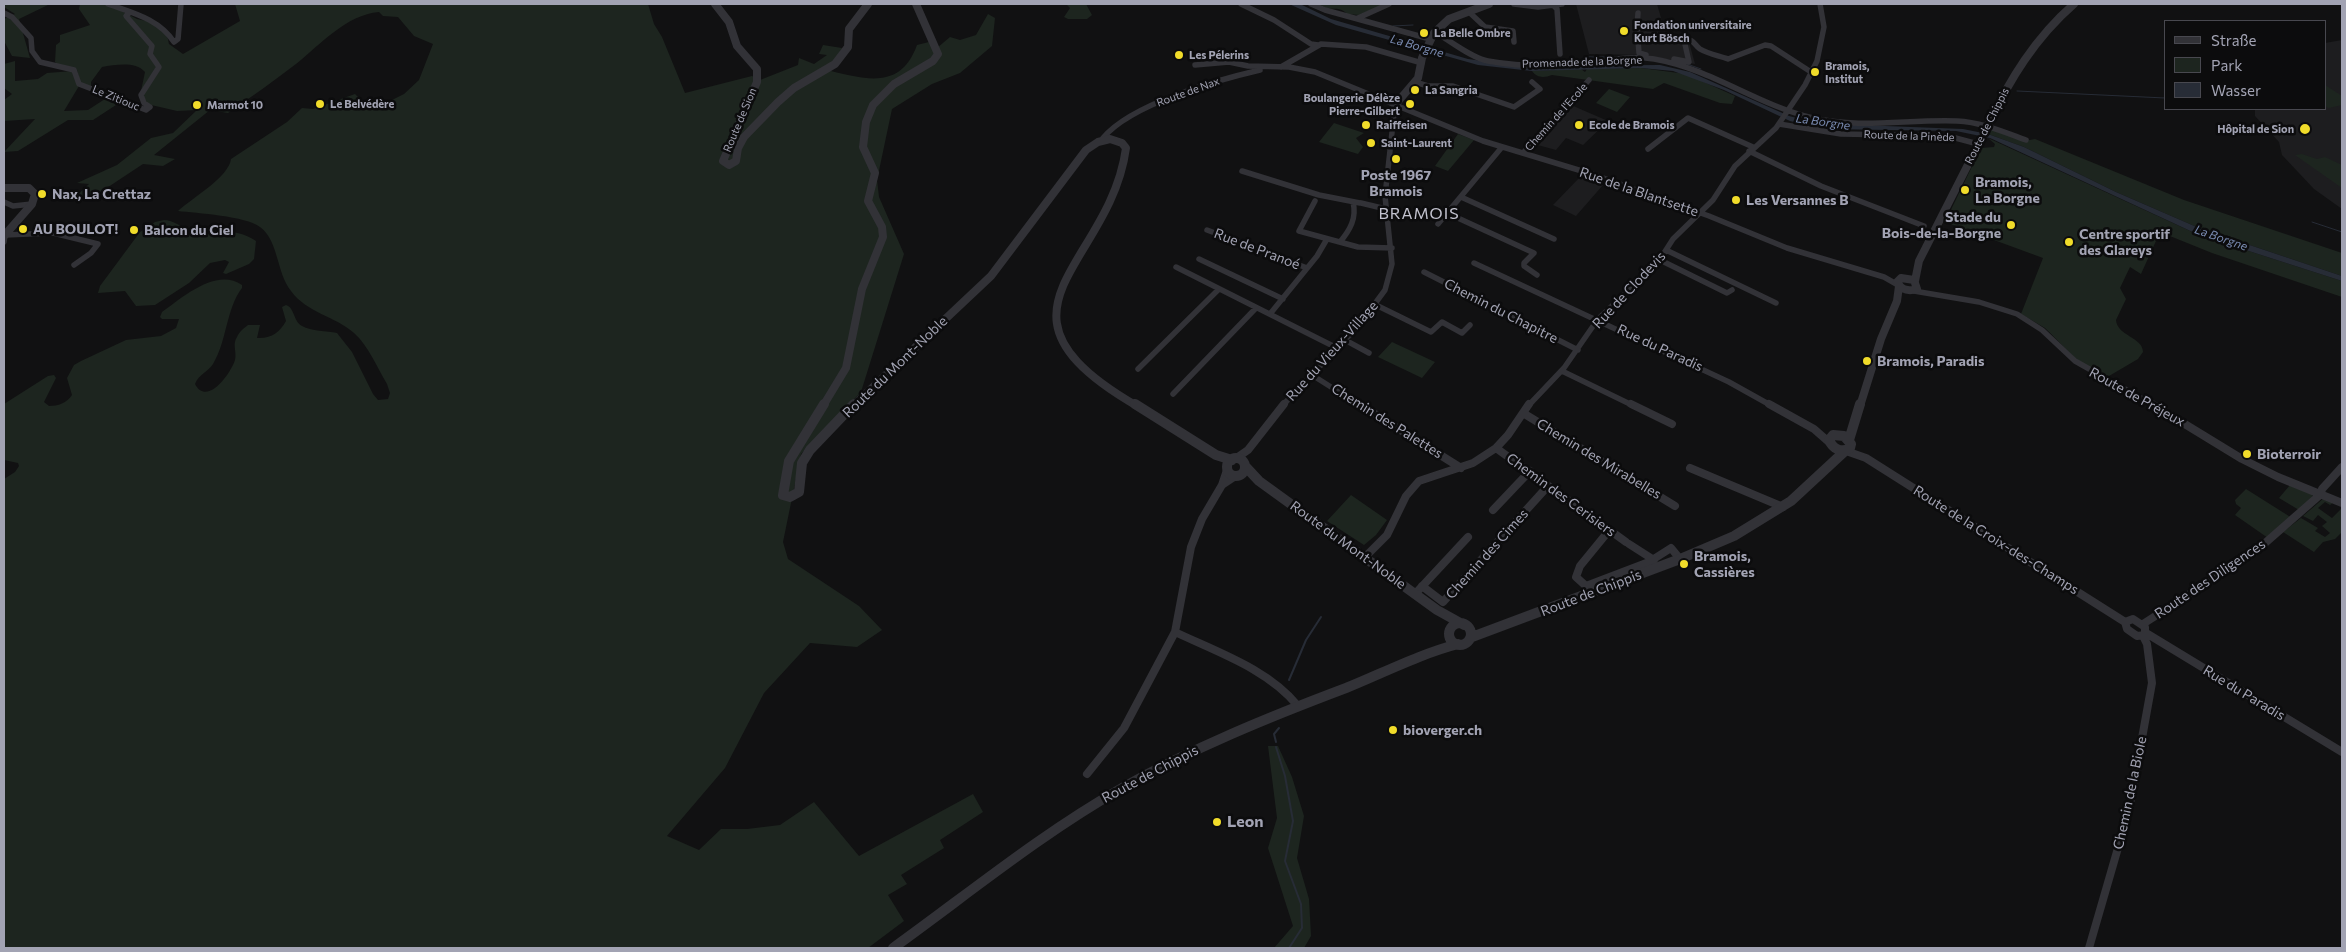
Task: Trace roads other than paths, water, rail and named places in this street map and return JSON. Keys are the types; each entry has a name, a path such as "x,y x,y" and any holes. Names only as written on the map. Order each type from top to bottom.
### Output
{"street":[{"path":"108,4 163,27 174,42 178,39 181,4"},
{"name":"Route de Sion","path":"714,4 729,22 737,46 754,65 758,73 757,82 729,146 724,163 729,165 736,161 738,148 744,137 778,102 794,88 835,64 848,46 849,29 868,4"},
{"name":"Route du Mont-Noble","path":"916,4 938,54 933,61 886,90 869,113 863,147 875,173 868,204 883,228 883,237 862,289 846,368 788,461 783,495 790,497 797,494 800,488 802,463 810,450 873,384 982,286 1009,255 1082,154 1090,146 1106,139 1118,140 1126,146 1122,180 1101,224 1065,280 1056,309 1059,337 1075,362 1099,383 1230,464"},
{"path":"1241,4 1274,20 1311,44 1341,44 1366,47 1422,63"},
{"path":"1312,4 1324,10 1358,18 1429,42"},
{"path":"1358,18 1389,4"},
{"path":"1395,105 1415,82 1421,71 1424,54 1435,32 1447,20 1490,4"},
{"path":"1514,4 1533,7 1562,4"},
{"name":"Rue de Clodevis","path":"1365,557 1386,535 1411,488 1434,474 1460,468 1482,458 1496,448 1531,401 1562,371 1598,319 1660,260 1683,227 1702,213 1735,166 1781,122 1812,72 1819,53 1824,27 1820,4"},
{"name":"Route de Chippis","path":"1900,282 1919,261 1988,125 2029,51 2051,24 2074,4"},
{"path":"1554,6 1557,9 1560,54"},
{"name":"Le Zitiouc","path":"4,13 8,14 31,38 32,51 40,62 74,70 78,76 79,84 109,94 129,105 144,110 150,108 141,97 143,90 159,67 150,54 152,46 126,16 129,12"},
{"path":"1469,12 1485,27 1513,31 1514,42"},
{"path":"1638,13 1636,20 1639,35 1639,54 1689,62 1684,40 1688,39 1695,42 1700,49 1728,59 1765,45 1771,46 1804,70 1812,72"},
{"name":"Promenade de la Borgne","path":"1435,32 1453,40 1481,59 1496,62 1578,64 1604,59 1640,58 1664,61 1704,72 1788,110 1832,122 1958,121 1982,125 2026,140"},
{"path":"1195,65 1229,62 1248,66 1283,66 1318,45"},
{"name":"Rue de la Blantsette","path":"1283,66 1316,72 1502,147 1595,175 1702,213 1787,248 1900,282"},
{"name":"Route de Nax","path":"1103,138 1108,129 1146,108 1241,73 1283,66"},
{"name":"Chemin de l'Ecole","path":"1523,153 1589,80"},
{"path":"1415,82 1428,86 1453,86 1514,107 1540,89 1532,82"},
{"name":"Rue du Vieux-Village","path":"1230,464 1248,450 1280,408 1345,340 1376,304 1389,280 1392,248 1386,209 1388,156 1395,105"},
{"path":"1648,149 1688,118 1821,186 1924,226"},
{"name":"Route de la Pinède","path":"1781,122 1841,134 1948,136 1980,141"},
{"path":"1438,224 1502,147"},
{"path":"1242,171 1308,192 1386,209"},
{"path":"4,188 23,188 33,190 35,194 32,204 5,236"},
{"path":"1460,197 1554,239"},
{"path":"1315,201 1298,231 1375,250 1392,248"},
{"path":"4,202 17,206 32,204"},
{"path":"1340,242 1352,226 1358,202"},
{"path":"1447,213 1534,253 1524,263 1524,266 1536,275"},
{"name":"Rue de Pranoé","path":"1207,230 1307,268"},
{"path":"5,236 53,233 98,244 91,253 74,265"},
{"name":"Rue de Pranoé","path":"1270,314 1307,268 1327,239"},
{"path":"1666,250 1776,303"},
{"path":"1198,259 1283,299"},
{"path":"1660,260 1727,293 1732,290"},
{"name":"Route de Chippis","path":"1914,287 1919,261"},
{"name":"Rue du Paradis","path":"1474,263 1598,319 1729,382 1814,429 1831,445"},
{"path":"1176,267 1337,348"},
{"name":"Chemin du Chapitre","path":"1424,272 1578,350"},
{"path":"1900,282 1914,287"},
{"path":"1900,282 1914,287"},
{"path":"1831,445 1845,451 1851,447 1852,425 1881,340 1894,310 1900,282"},
{"path":"1894,310 1904,296 1914,287"},
{"name":"Route de Préjeux","path":"1914,287 2017,314 2042,330 2075,360 2097,375 2161,409 2242,459 2278,477 2342,503"},
{"path":"1138,369 1219,289"},
{"path":"1376,304 1431,332 1442,322 1462,333 1470,325"},
{"path":"1174,394 1256,308"},
{"path":"1345,340 1369,353"},
{"path":"1562,371 1672,424"},
{"name":"Chemin des Palettes","path":"1312,375 1460,468"},
{"name":"Chemin des Mirabelles","path":"1523,412 1675,506"},
{"path":"1850,441 1838,435 1852,425"},
{"name":"Rue du Paradis","path":"1814,429 1838,435"},
{"name":"Route de Chippis","path":"1820,473 1829,457 1831,445 1829,438 1838,435"},
{"name":"Route de la Croix-des-Champs","path":"1850,441 1866,458"},
{"name":"Chemin des Cerisiers","path":"1496,448 1627,543 1654,560"},
{"name":"Rue du Vieux-Village","path":"1245,465 1248,450"},
{"name":"Route de Chippis","path":"1472,638 1680,559 1734,536 1783,507 1845,451"},
{"name":"Route de la Croix-des-Champs","path":"1845,451 1866,458 2126,622 2125,626 2129,632 2145,634"},
{"path":"1222,485 1244,472 1245,465 1230,464"},
{"path":"1230,464 1237,475"},
{"path":"1087,774 1124,728 1174,632 1191,546 1202,519 1222,485 1230,464"},
{"name":"Route du Mont-Noble","path":"1245,465 1259,481 1437,610 1466,626"},
{"path":"1690,468 1783,507"},
{"name":"Route des Diligences","path":"2143,624 2256,551 2321,494 2322,489 2341,468"},
{"path":"1493,510 1530,471"},
{"name":"Route du Mont-Noble","path":"1237,475 1259,481"},
{"name":"Chemin des Cimes","path":"1422,586 1444,602 1548,486"},
{"name":"Route de Chippis","path":"1607,533 1580,566 1576,577 1586,586 1654,560 1672,548 1680,559"},
{"path":"1415,594 1468,537"},
{"name":"Route du Mont-Noble","path":"1437,610 1448,632"},
{"path":"2126,622 2133,619 2143,624"},
{"path":"1454,624 1466,626 1471,631 1472,638 1467,643 1458,644 1451,640 1448,632 1454,624"},
{"name":"Chemin de la Biole","path":"2089,948 2129,810 2152,683 2148,644 2143,624"},
{"name":"Route de Chippis","path":"1466,626 1501,626"},
{"path":"1174,632 1271,682 1289,694 1298,706"},
{"name":"Route de Chippis","path":"1435,650 1448,632"},
{"name":"Rue du Paradis","path":"2145,634 2342,752"},
{"name":"Route de Chippis","path":"893,948 1029,848 1120,789 1202,746 1406,664 1435,650 1458,644"}],"water":[{"name":"La Borgne","path":"1289,4 1300,4 1331,19 1468,59 1520,66 1660,65 1690,72 1789,116 1812,122 1963,129 1988,134 2024,147 2116,192 2199,228 2342,276 2342,281 2199,235 1990,138 1956,131 1825,129 1790,121 1724,90 1673,71 1641,68 1532,71 1478,65 1336,25"}],"waterway":[{"name":"La Borgne","path":"1393,26 1413,25"},
{"path":"1586,57 1611,57"},
{"path":"1687,64 1701,69"},
{"path":"2017,91 2164,98"},
{"path":"2312,222 2342,232"},
{"path":"1289,680 1306,640 1321,617"},
{"path":"1276,742 1274,734 1279,728"},
{"path":"1276,747 1285,776 1293,821 1285,861 1301,904 1302,928 1289,948"}],"place":[{"name":"Fondation universitaire Kurt Bösch","path":"1624,31"},
{"name":"La Belle Ombre","path":"1424,33"},
{"name":"Les Pélerins","path":"1179,55"},
{"name":"Bramois, Institut","path":"1815,72"},
{"name":"La Sangria","path":"1415,90"},
{"name":"Le Belvédère","path":"320,104"},
{"name":"Boulangerie Délèze Pierre-Gilbert","path":"1410,104"},
{"name":"Marmot 10","path":"197,105"},
{"name":"Raiffeisen","path":"1366,125"},
{"name":"Ecole de Bramois","path":"1579,125"},
{"name":"Hôpital de Sion","path":"2305,129"},
{"name":"Saint-Laurent","path":"1371,143"},
{"name":"Poste 1967 Bramois","path":"1396,159"},
{"name":"Bramois, La Borgne","path":"1965,190"},
{"name":"Nax, La Crettaz","path":"42,194"},
{"name":"Les Versannes B","path":"1736,200"},
{"name":"Stade du Bois-de-la-Borgne","path":"2011,225"},
{"name":"AU BOULOT!","path":"23,229"},
{"name":"Balcon du Ciel","path":"134,230"},
{"name":"Centre sportif des Glareys","path":"2069,242"},
{"name":"Bramois, Paradis","path":"1867,361"},
{"name":"Bioterroir","path":"2247,454"},
{"name":"Bramois, Cassières","path":"1684,564"},
{"name":"bioverger.ch","path":"1393,730"},
{"name":"Leon","path":"1217,822"}],"district":[{"name":"BRAMOIS","path":"1419,214"}]}
